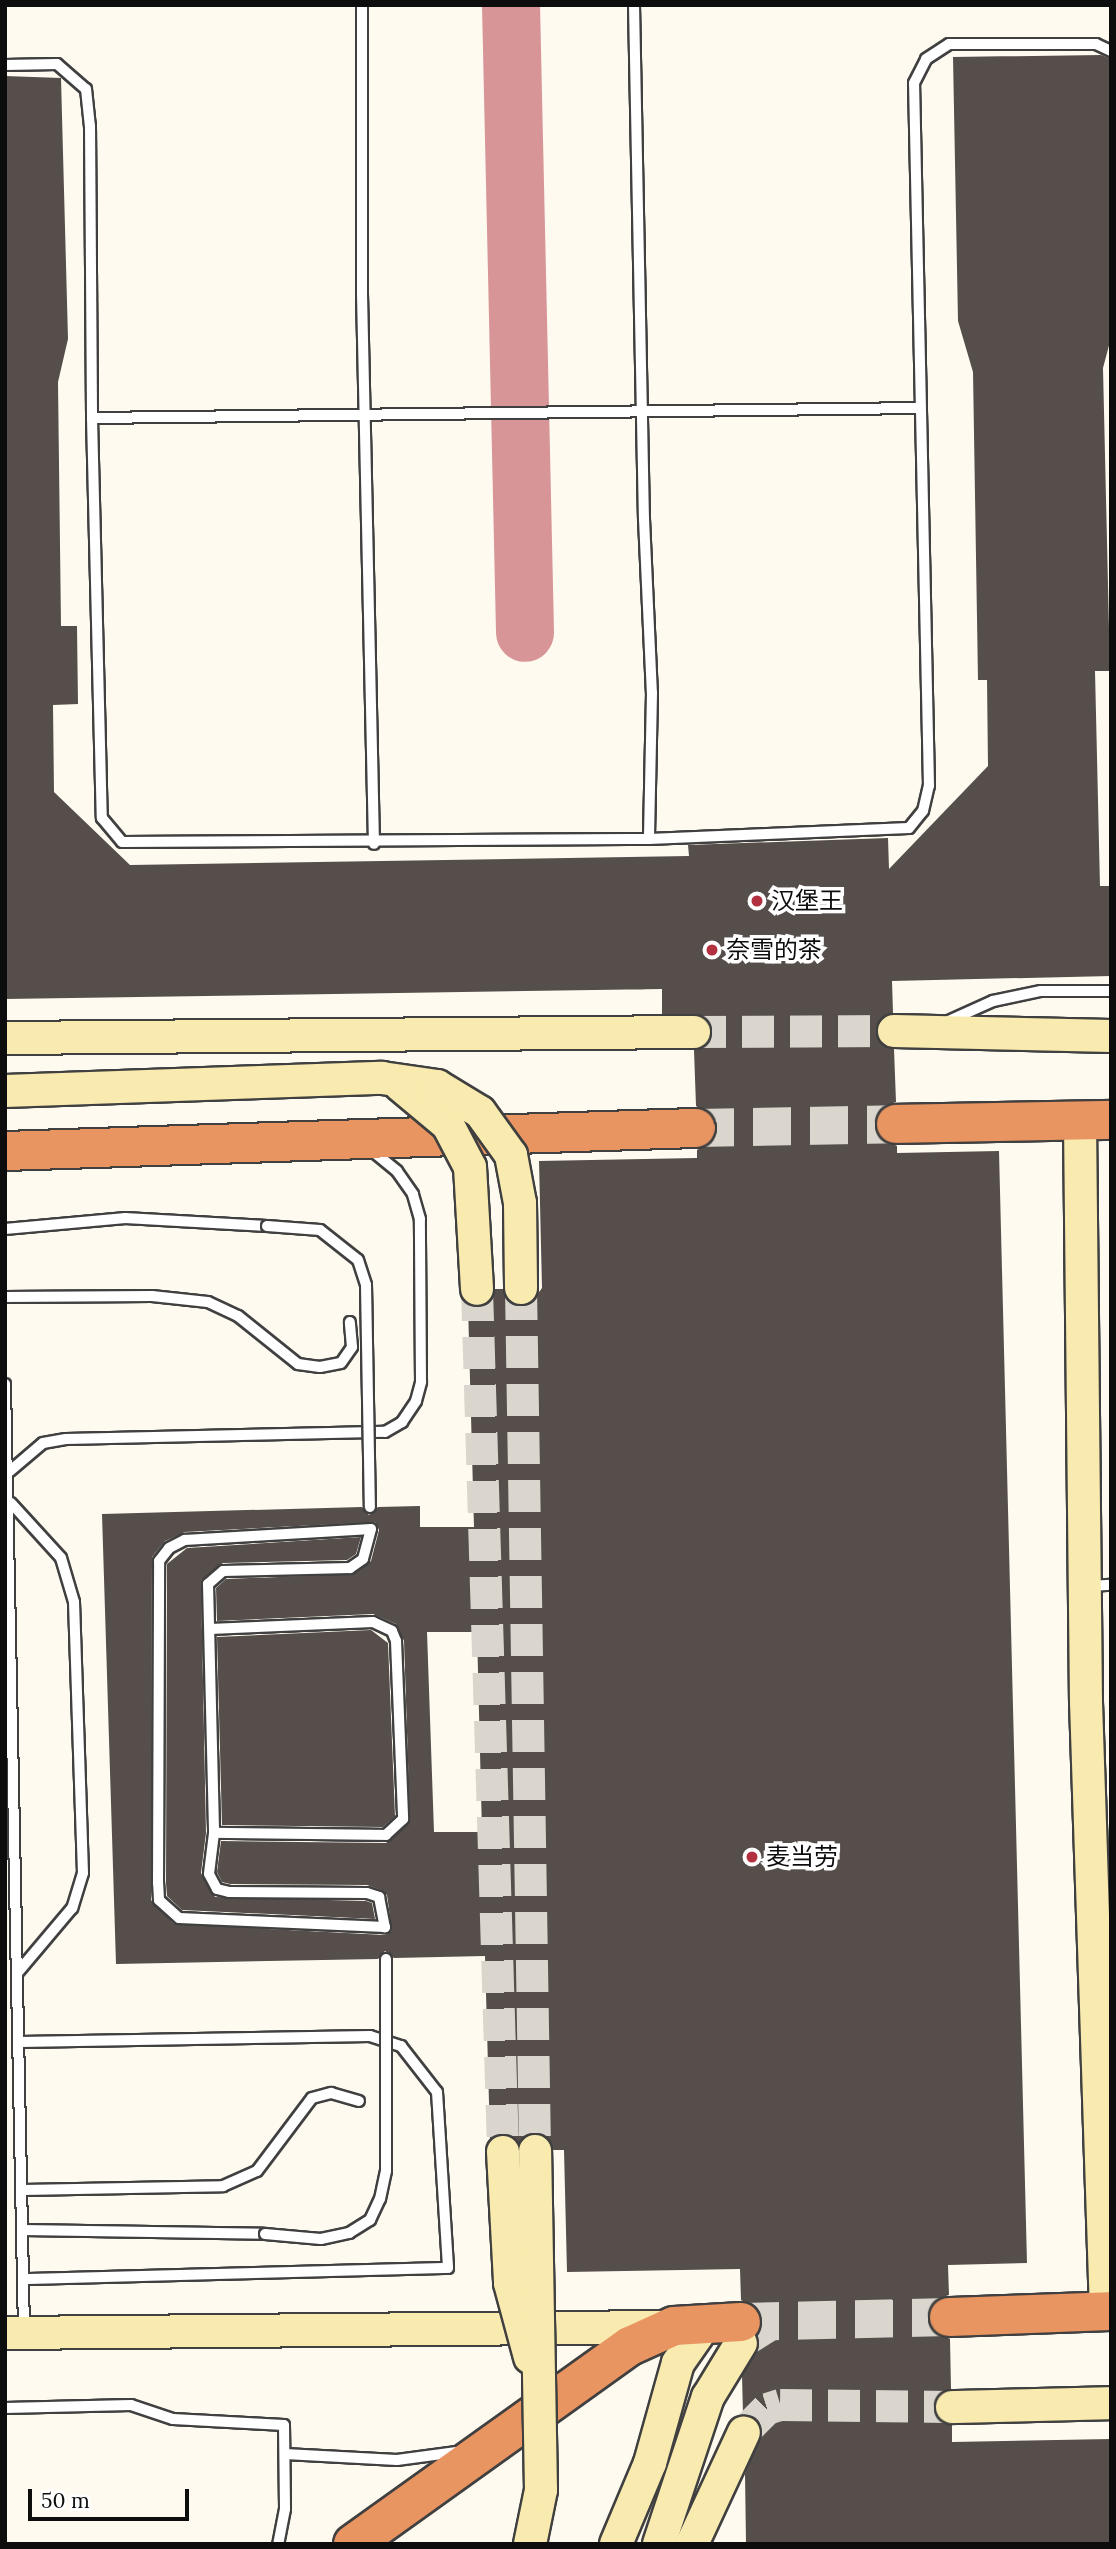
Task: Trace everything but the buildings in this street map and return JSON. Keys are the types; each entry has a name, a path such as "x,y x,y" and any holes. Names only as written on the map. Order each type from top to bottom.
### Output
{"highway":[{"path":"897,1124 1096,1121"},
{"path":"5,1152 337,1137 696,1128"},
{"path":"949,2317 1108,2311"},
{"path":"353,2544 492,2442 630,2346 716,2329"}],"street":[{"path":"894,1031 1111,1036"},
{"path":"5,1038 694,1032"},
{"path":"382,1078 415,1093 433,1108 462,1148 474,1190 477,1289"},
{"path":"5,1091 382,1078 437,1086 461,1097 499,1134 517,1179 521,1288"},
{"path":"1096,1121 1099,1702 1108,2311"},
{"path":"503,2151 510,2283 539,2384"},
{"path":"530,2544 541,2490 535,2151"},
{"path":"15,2333 716,2329"},
{"path":"659,2544 708,2397 716,2329"},
{"path":"616,2544 650,2463 678,2363 716,2329"},
{"path":"951,2407 1111,2403"},
{"path":"692,2544 744,2432"}],"lane":[{"path":"362,5 362,294 368,417 374,844"},
{"path":"635,5 652,693 649,839"},
{"path":"5,65 57,64 86,89 90,126 92,418 102,818 110,832 131,845 374,844 649,839 909,828 923,811 929,786 914,83 926,60 948,44 1096,44 1111,51"},
{"path":"92,418 368,417 920,408"},
{"path":"929,1032 993,1001 1041,991 1111,991"},
{"path":"10,1471 43,1443 66,1438 384,1432 402,1422 416,1402 421,1382 421,1219 413,1194 397,1171 364,1146 337,1137"},
{"path":"5,1229 125,1218 320,1230 358,1260 366,1285 370,1507"},
{"path":"5,1297 152,1296 208,1302 238,1316 298,1364 320,1367 341,1363 352,1347 350,1322"},
{"path":"5,1384 11,1503 24,2279 15,2333"},
{"path":"11,1503 61,1558 74,1602 83,1873 72,1909 19,1970"},
{"path":"371,1529 368,1549 351,1568 223,1571 212,1576 208,1584 210,1629 214,1833 209,1874 217,1889 367,1893 379,1897 385,1927 192,1922 166,1910 158,1883 159,1561 169,1548 184,1540 371,1529"},
{"path":"210,1629 373,1622 392,1631 396,1641 403,1819 386,1835 214,1833"},
{"path":"23,2230 265,2234 321,2239 349,2233 370,2220 380,2199 386,2171 386,1958"},
{"path":"20,2042 370,2036 401,2046 437,2092 448,2268 24,2279"},
{"path":"23,2190 223,2186 257,2171 312,2098 331,2093 359,2101"},
{"path":"5,2408 131,2405 173,2419 284,2425 285,2509 278,2544"},
{"path":"285,2454 432,2459 492,2442"}],"taxiway":[{"path":"511,5 525,633"}],"tunnel":[{"path":"694,1032 894,1031"},
{"path":"696,1128 896,1124"},
{"path":"521,1288 535,2151"},
{"path":"477,1289 503,2152"},
{"path":"741,2322 949,2317"},
{"path":"741,2343 775,2322"},
{"path":"744,2432 767,2409 780,2405 952,2407"}],"place":[{"name":"汉堡王","path":"757,901"},
{"name":"奈雪的茶","path":"712,950"},
{"name":"麦当劳","path":"752,1857"}]}
